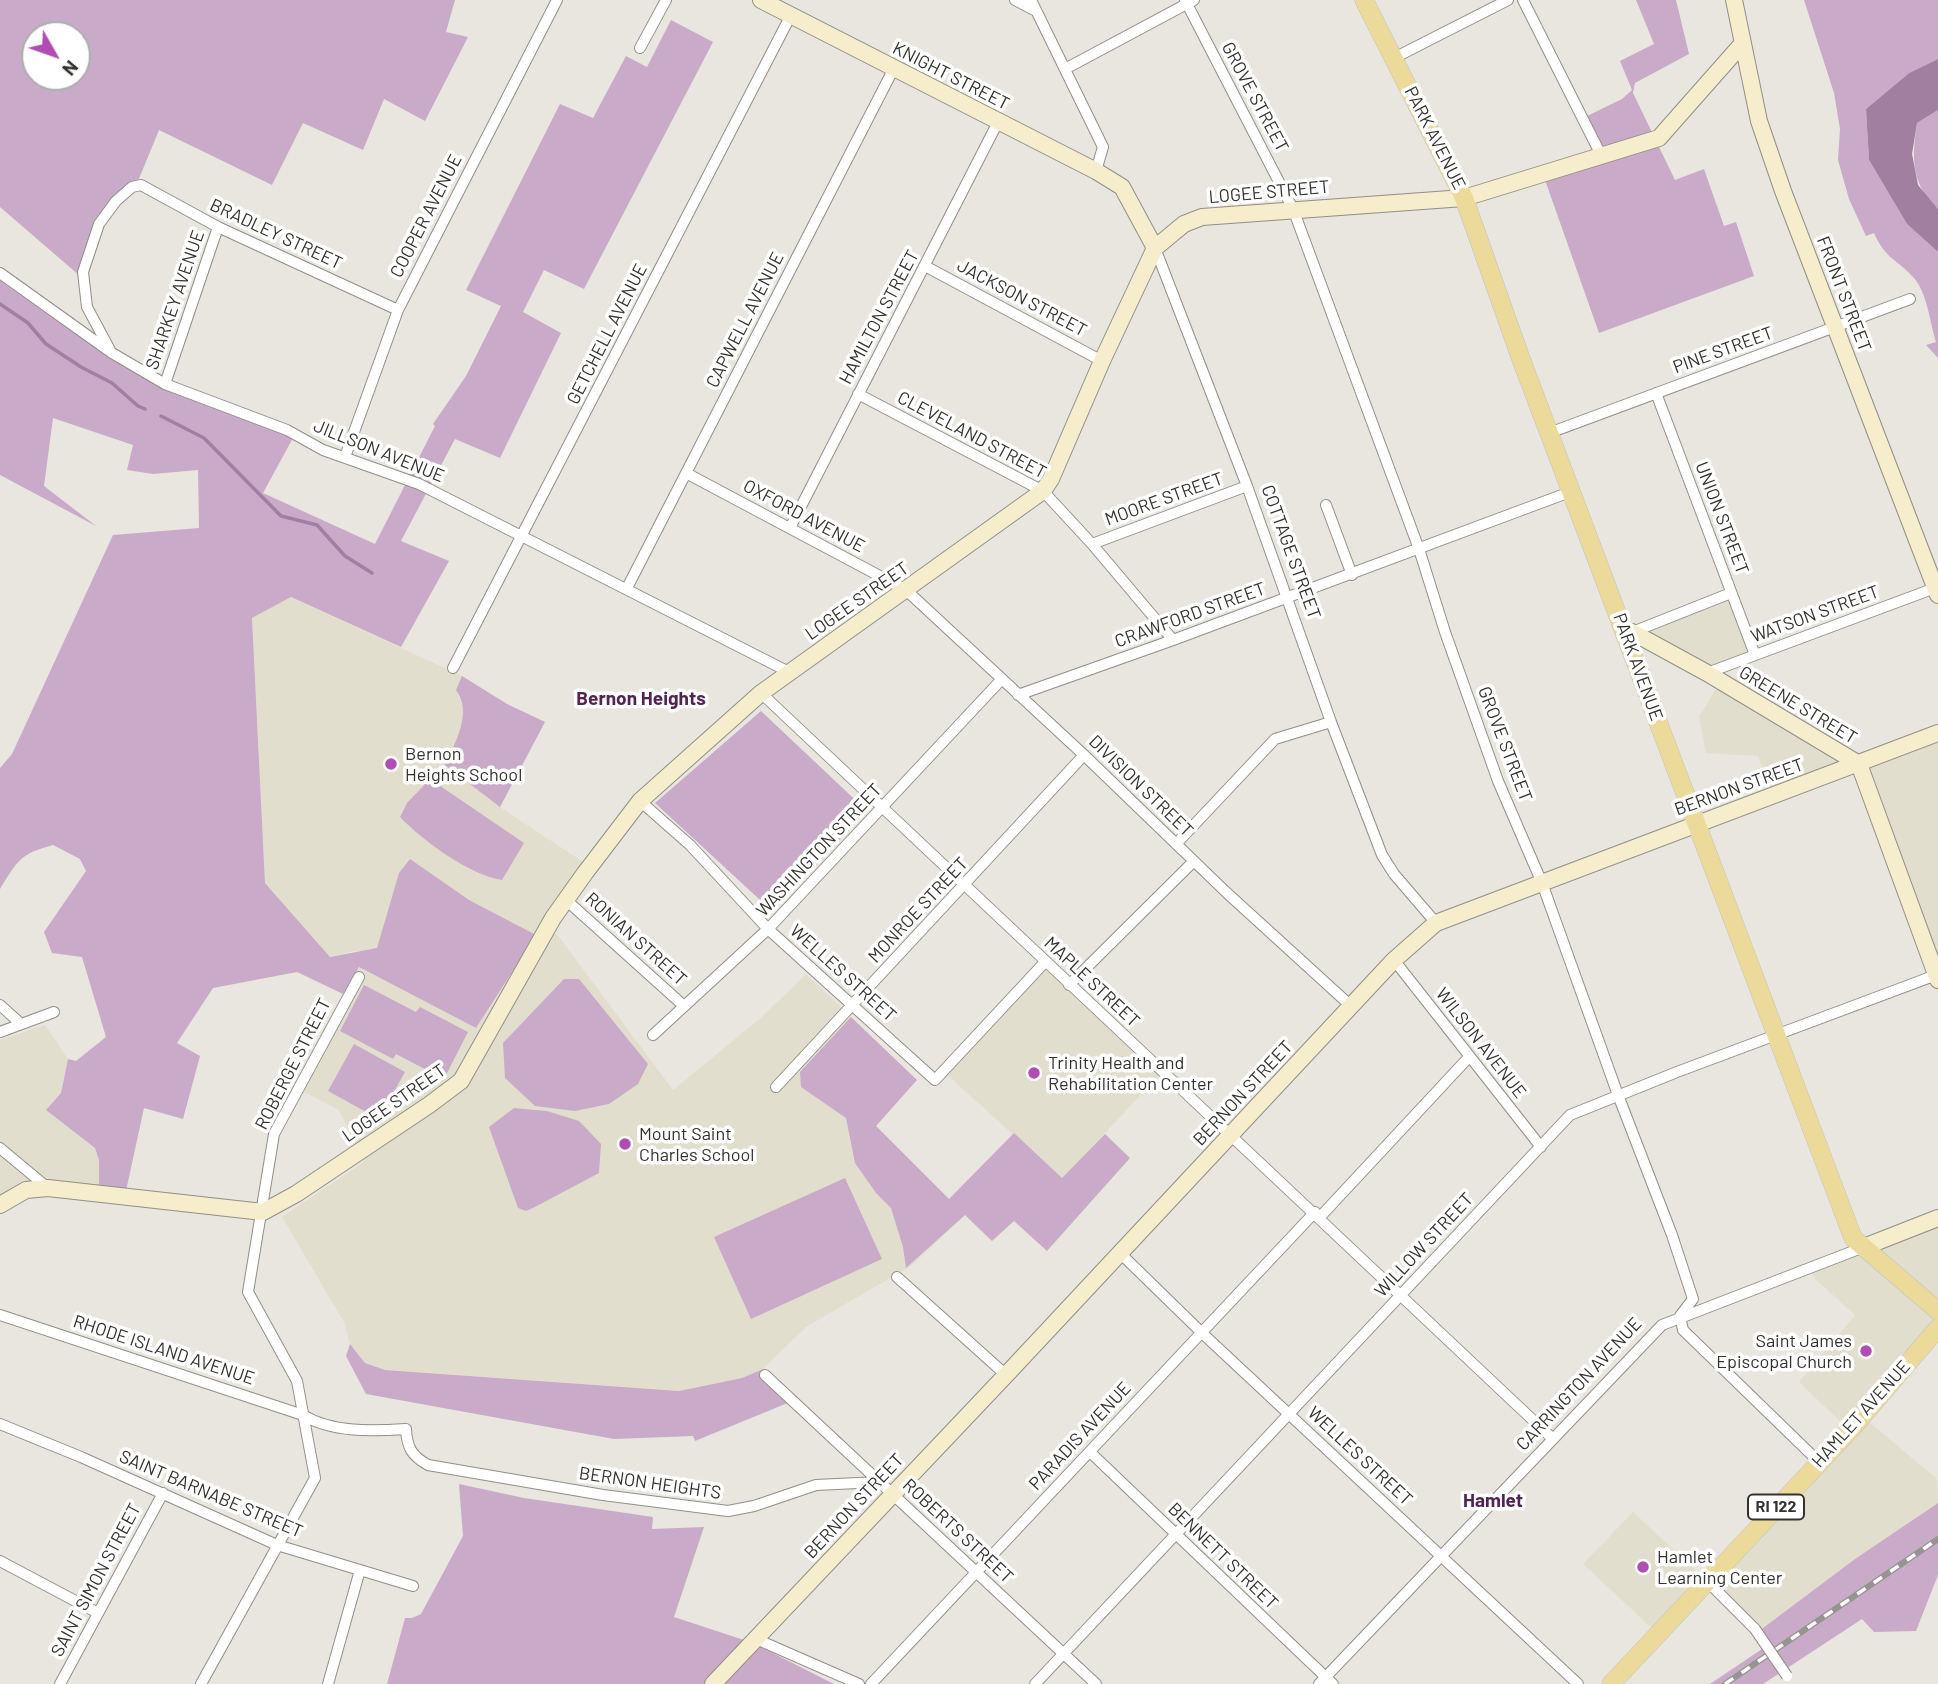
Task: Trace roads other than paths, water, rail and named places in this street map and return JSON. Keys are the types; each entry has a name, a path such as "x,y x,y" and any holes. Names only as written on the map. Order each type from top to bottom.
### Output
{"main road":[{"name":"PARK AVENUE","path":"1364,0 1464,198 1570,492 1629,633 1696,824 1853,1238 1938,1311"},
{"name":"HAMLET AVENUE","path":"1611,1684 1853,1427 1938,1328"}],"street":[{"name":"COOPER AVENUE","path":"345,457 398,310 557,0"},
{"path":"640,48 666,0"},
{"name":"KNIGHT STREET","path":"761,0 1096,171 1122,187"},
{"path":"1015,0 1037,11"},
{"path":"1031,0 1103,147 1096,171"},
{"path":"1394,58 1508,0"},
{"path":"1523,0 1601,155"},
{"path":"1065,69 1188,1"},
{"name":"GROVE STREET","path":"1188,1 1293,209 1419,550 1498,781 1542,883 1672,1236 1693,1299 1680,1316"},
{"name":"FRONT STREET","path":"1733,2 1759,121 1783,191 1937,592"},
{"name":"GETCHELL AVENUE","path":"453,668 791,15"},
{"name":"LOGEE STREET","path":"263,1212 329,1172 461,1082 565,899 640,801 761,693 1042,491 1051,479 1102,361 1156,248 1184,224 1202,217 1464,198 1659,138 1742,44"},
{"name":"CAPWELL AVENUE","path":"627,588 894,68"},
{"name":"HAMILTON STREET","path":"790,528 998,122"},
{"name":"BRADLEY STREET","path":"112,353 87,307 83,272 99,224 116,201 132,187 141,185 218,227 398,310"},
{"name":"COTTAGE STREET","path":"1122,187 1156,248 1247,486 1331,722 1382,855 1394,874 1436,923"},
{"name":"SHARKEY AVENUE","path":"165,384 218,227"},
{"name":"JACKSON STREET","path":"925,266 1102,361"},
{"name":"JILLSON AVENUE","path":"0,273 112,353 165,384 287,430 323,450 419,484 789,672"},
{"name":"PINE STREET","path":"1549,433 1910,299"},
{"name":"UNION STREET","path":"1656,393 1755,654"},
{"name":"CLEVELAND STREET","path":"858,394 1042,491 1092,544 1173,640"},
{"name":"OXFORD AVENUE","path":"686,473 906,590"},
{"name":"MOORE STREET","path":"1092,544 1247,486"},
{"name":"CRAWFORD STREET","path":"1018,695 1352,575 1570,492"},
{"path":"1326,505 1352,575"},
{"name":"DIVISION STREET","path":"906,590 1351,1006"},
{"name":"WATSON STREET","path":"1707,673 1937,592"},
{"path":"1629,633 1731,593"},
{"name":"GREENE STREET","path":"1629,633 1707,673 1859,764 1937,978"},
{"name":"WASHINGTON STREET","path":"653,1035 768,929 1001,680"},
{"name":"MAPLE STREET","path":"761,693 1553,1439"},
{"path":"1176,844 1275,739 1331,722"},
{"name":"BERNON STREET","path":"713,1684 1394,960 1436,923 1938,733"},
{"name":"MONROE STREET","path":"776,1087 1084,755"},
{"name":"WELLES STREET","path":"640,801 690,845 768,929 935,1080 1045,962"},
{"path":"1069,985 1194,861"},
{"name":"RONIAN STREET","path":"565,899 684,1006"},
{"name":"WILSON AVENUE","path":"1394,960 1541,1147"},
{"name":"ROBERGE STREET","path":"201,1684 315,1478 297,1381 248,1292 274,1134 359,977"},
{"name":"WILLOW STREET","path":"1035,1684 1570,1115 1775,1035 1937,978"},
{"path":"0,1005 21,1024"},
{"path":"0,1032 54,1012"},
{"name":"PARADIS AVENUE","path":"871,1684 1201,1332 1469,1057"},
{"path":"0,1148 48,1188"},
{"path":"0,1205 26,1190 48,1188 263,1212"},
{"name":"CARRINGTON AVENUE","path":"1326,1682 1662,1325 1938,1218"},
{"name":"WELLES STREET","path":"1119,1252 1578,1684"},
{"path":"897,1277 1006,1375"},
{"name":"RHODE ISLAND AVENUE","path":"0,1315 303,1415 316,1423 371,1431 406,1429 407,1446 416,1458"},
{"path":"1680,1316 1684,1330 1819,1462"},
{"name":"ROBERTS STREET","path":"765,1375 1096,1684"},
{"name":"SAINT BARNABE STREET","path":"0,1424 277,1545 413,1586"},
{"name":"BENNETT STREET","path":"1090,1452 1326,1682"},
{"name":"BERNON HEIGHTS","path":"416,1458 428,1465 603,1495 728,1511 754,1506 816,1485 879,1482"},
{"name":"SAINT SIMON STREET","path":"60,1684 163,1493"},
{"path":"0,1561 98,1613"},
{"path":"328,1684 360,1570"},
{"path":"1707,1581 1755,1629 1790,1680"},
{"path":"755,1639 859,1684"}],"waterway":[{"path":"0,304 28,323 46,344 112,383 145,409"},
{"path":"161,416 204,438 281,516 317,525 345,556 372,573"}],"railway":[{"path":"1725,1684 1938,1539"}],"place":[{"name":"Bernon Heights School","path":"391,764"},
{"name":"Trinity Health and Rehabilitation Center","path":"1034,1073"},
{"name":"Mount Saint Charles School","path":"625,1144"},
{"name":"Saint James Episcopal Church","path":"1866,1351"},
{"name":"Hamlet Learning Center","path":"1643,1567"}],"district":[{"name":"Bernon Heights","path":"641,699"},
{"name":"Hamlet","path":"1493,1501"}]}
